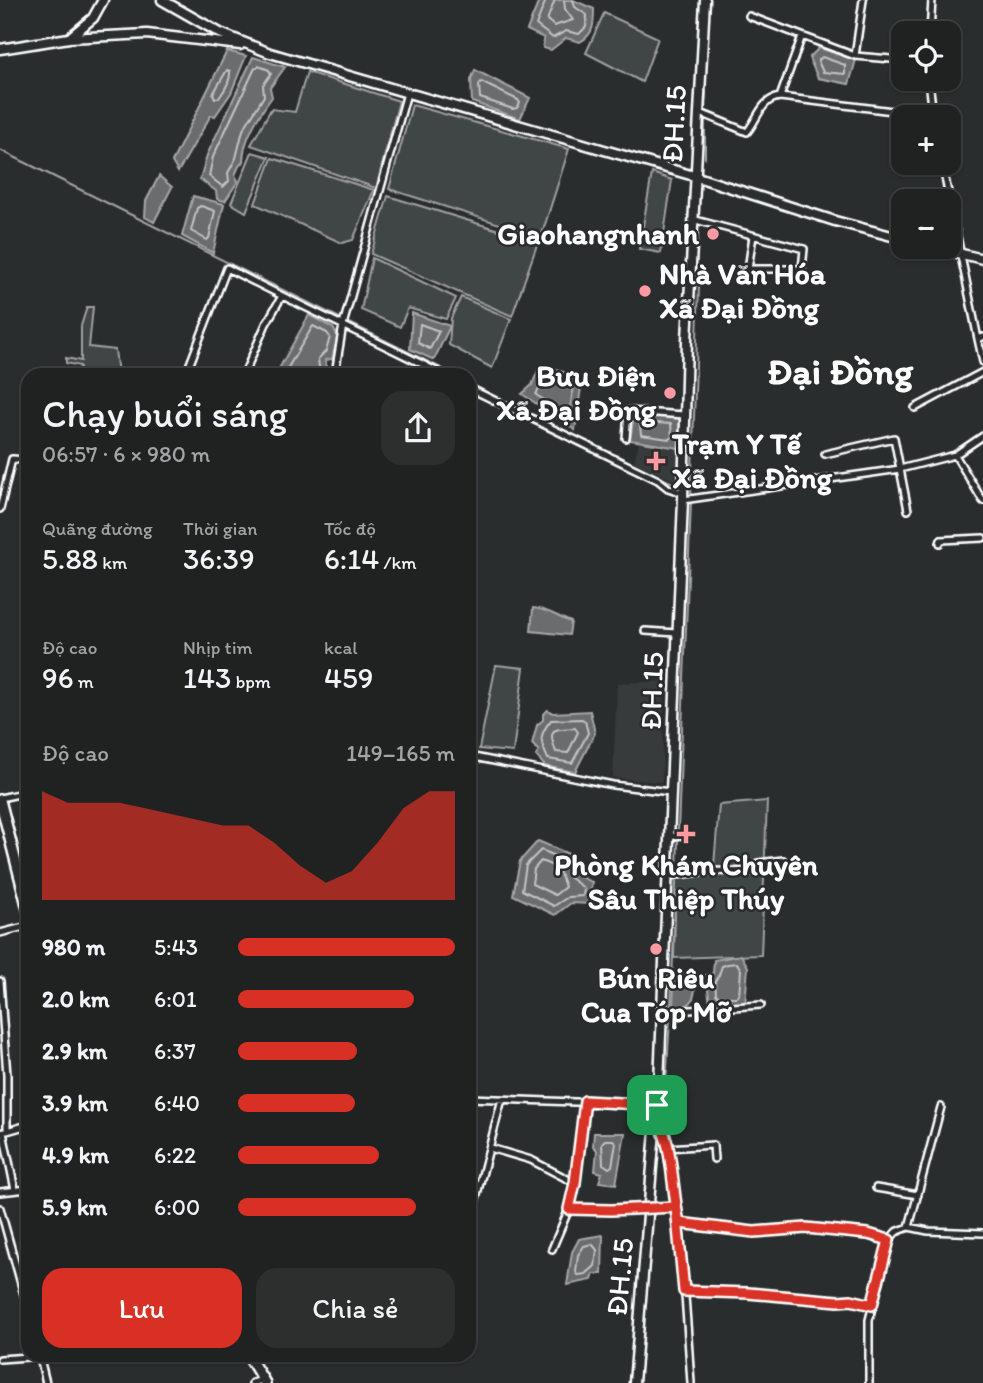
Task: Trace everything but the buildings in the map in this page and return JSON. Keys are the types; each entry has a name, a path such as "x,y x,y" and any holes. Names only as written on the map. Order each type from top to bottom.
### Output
{"main road":[{"path":"69,38 93,18 103,0"},
{"path":"162,0 220,33 252,47 891,236"},
{"name":"ĐH.15","path":"634,1383 657,1110 668,876 668,735 677,633 683,496 681,461 684,366 705,0"},
{"path":"0,49 69,38 147,34 252,47"},
{"path":"961,254 983,261"},
{"path":"0,799 21,882"},
{"path":"252,1362 264,1382"}],"street":[{"path":"855,56 863,0"},
{"path":"931,21 932,0"},
{"path":"749,16 855,56 891,59"},
{"path":"780,97 802,36"},
{"path":"336,368 343,325 407,93"},
{"path":"698,112 747,132 770,98 780,97 891,112"},
{"path":"692,219 804,249 802,269 748,268 753,236"},
{"path":"961,258 981,338 983,362"},
{"path":"188,368 227,268 430,368"},
{"path":"247,368 282,296"},
{"path":"915,408 983,372"},
{"path":"476,391 657,480 683,496 900,469 955,455 983,436"},
{"path":"626,438 628,411 684,415"},
{"path":"825,454 894,438 908,510"},
{"path":"955,455 983,501"},
{"path":"0,509 12,459 21,460"},
{"path":"940,543 941,540 983,538"},
{"path":"645,631 677,633"},
{"path":"476,757 613,785 670,792"},
{"path":"0,799 21,794"},
{"path":"669,836 682,835"},
{"path":"668,876 710,871 757,872 758,863 783,860"},
{"path":"0,933 21,928"},
{"path":"0,981 3,1132 15,1190"},
{"path":"662,1012 761,1005"},
{"path":"476,1098 585,1101 657,1110 668,1147 679,1223 691,1383"},
{"path":"476,1200 502,1099"},
{"path":"552,1250 569,1209 575,1183 585,1101"},
{"path":"909,1227 941,1107"},
{"path":"3,1132 21,1127"},
{"path":"668,1147 713,1144 715,1159"},
{"path":"490,1148 531,1160 575,1183"},
{"path":"876,1188 918,1195"},
{"path":"0,1192 21,1190"},
{"path":"569,1209 676,1207"},
{"path":"0,1208 21,1284"},
{"path":"679,1223 754,1232 806,1228 868,1234 889,1240"},
{"path":"869,1383 869,1320 889,1240 896,1232 909,1227 928,1231 983,1233"},
{"path":"684,1291 851,1300 872,1305"},
{"path":"0,1359 21,1357"},
{"path":"41,1362 46,1383"},
{"path":"252,1383 264,1382"}],"shaded area":[{"path":"604,13 658,38 642,82 586,53"},
{"path":"307,72 399,101 376,188 251,145 271,109 295,112"},
{"path":"412,105 569,149 541,237 389,189"},
{"path":"252,152 269,157 246,212 231,203"},
{"path":"272,158 374,190 353,240 342,243 255,204"},
{"path":"652,173 672,180 661,253 639,249"},
{"path":"388,196 538,242 512,316 371,254"},
{"path":"372,258 456,298 446,319 408,308 400,327 361,310"},
{"path":"461,297 511,319 492,368 449,345 451,318"},
{"path":"87,307 93,307 89,347 115,350 117,368 80,368 66,363 66,358 81,361 81,326"},
{"name":"Trạm Y Tế Xã Đại Đồng","path":"639,442 679,448 677,482 634,462"},
{"path":"496,665 524,668 513,752 479,749"},
{"path":"665,681 662,782 613,778 617,683"},
{"path":"767,801 761,955 674,958 676,866 714,865 719,805"}],"water":[{"path":"573,0 594,9 593,24 588,36 580,42 566,38 551,50 543,48 544,38 527,30 539,1"},
{"path":"819,48 856,60 849,84 818,78 809,58"},
{"path":"227,51 246,56 231,93 215,116 211,115 178,172 172,162"},
{"path":"253,57 285,67 270,88 272,97 249,136 243,162 235,175 238,181 225,201 217,199 216,191 200,179 207,155"},
{"path":"475,70 530,98 520,119 472,102 471,80"},
{"path":"159,176 172,187 154,222 145,217 146,201"},
{"path":"193,196 224,204 213,253 182,236"},
{"path":"412,313 450,326 434,360 410,349"},
{"path":"309,315 333,328 338,336 332,359 325,360 326,368 279,368"},
{"path":"547,365 582,380 575,430 522,394 532,385 539,368"},
{"path":"634,415 681,418 679,448 630,440"},
{"path":"533,608 571,622 569,635 531,631"},
{"path":"548,710 553,713 590,711 595,733 575,772 545,766 536,756 539,751 532,744 537,725"},
{"path":"538,841 571,855 577,873 592,882 589,904 571,903 555,915 513,895 520,861"},
{"path":"741,955 748,967 745,1005 710,1004 706,975 713,973 714,960"},
{"path":"683,973 692,976 696,982 693,999 685,1006 673,1009 674,980"},
{"path":"594,1133 625,1133 616,1184 599,1182 602,1173 595,1171 597,1150 593,1146"},
{"path":"603,1235 602,1274 594,1274 592,1280 567,1285 572,1252 579,1239"}],"waterway":[{"path":"705,111 706,91"},
{"path":"705,117 705,158"},
{"path":"0,150 441,368"},
{"path":"691,496 699,286"},
{"path":"476,387 549,424"},
{"path":"608,453 677,485"},
{"path":"678,830 691,502"},
{"path":"677,869 678,841"},
{"path":"671,1006 676,881"},
{"path":"664,1118 670,1018"}],"place":[{"name":"Giaohangnhanh","path":"713,234"},
{"name":"Nhà Văn Hóa Xã Đại Đồng","path":"645,291"},
{"name":"Bưu Điện Xã Đại Đồng","path":"670,393"},
{"name":"Trạm Y Tế Xã Đại Đồng","path":"656,461"},
{"name":"Phòng Khám Chuyên Sâu Thiệp Thúy","path":"686,834"},
{"name":"Bún Riêu Cua Tóp Mỡ","path":"656,949"}],"district":[{"name":"Đại Đồng","path":"840,371"}],"route":[{"path":"585,1101 657,1105 657,1114 671,1161 679,1223 754,1232 806,1228 868,1234 889,1240 872,1305 851,1300 684,1291 676,1207 569,1209 575,1183 585,1101"}]}
